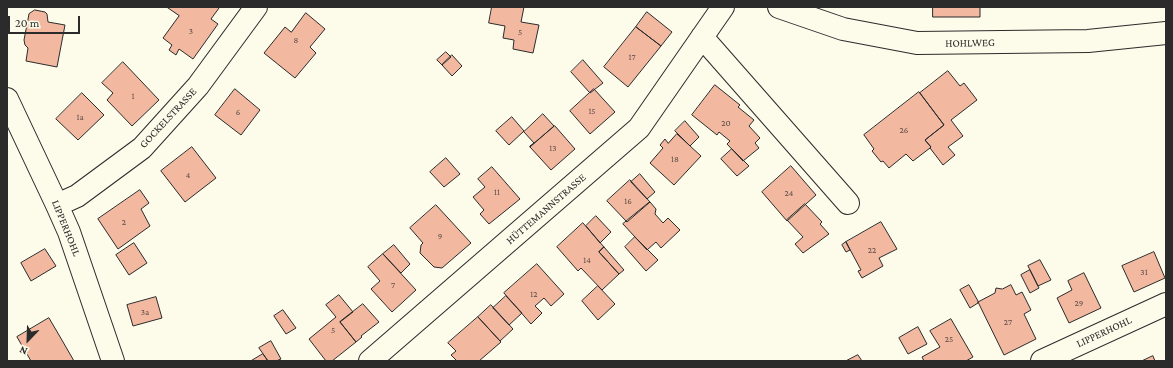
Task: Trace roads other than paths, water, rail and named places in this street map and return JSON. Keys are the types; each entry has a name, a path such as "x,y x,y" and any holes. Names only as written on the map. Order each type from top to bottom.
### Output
{"street":[{"name":"GOCKELSTRASSE","path":"57,205 77,196 142,148 198,86 256,7"},
{"name":"HÜTTEMANNSTRASSE","path":"370,361 639,128 723,7"},
{"name":"HOHLWEG","path":"779,7 843,29 917,43 1088,41 1166,33"},
{"path":"702,37 848,203"},
{"name":"LIPPERHOHL","path":"7,99 69,232 113,361"},
{"name":"LIPPERHOHL","path":"1042,361 1166,304"}]}
